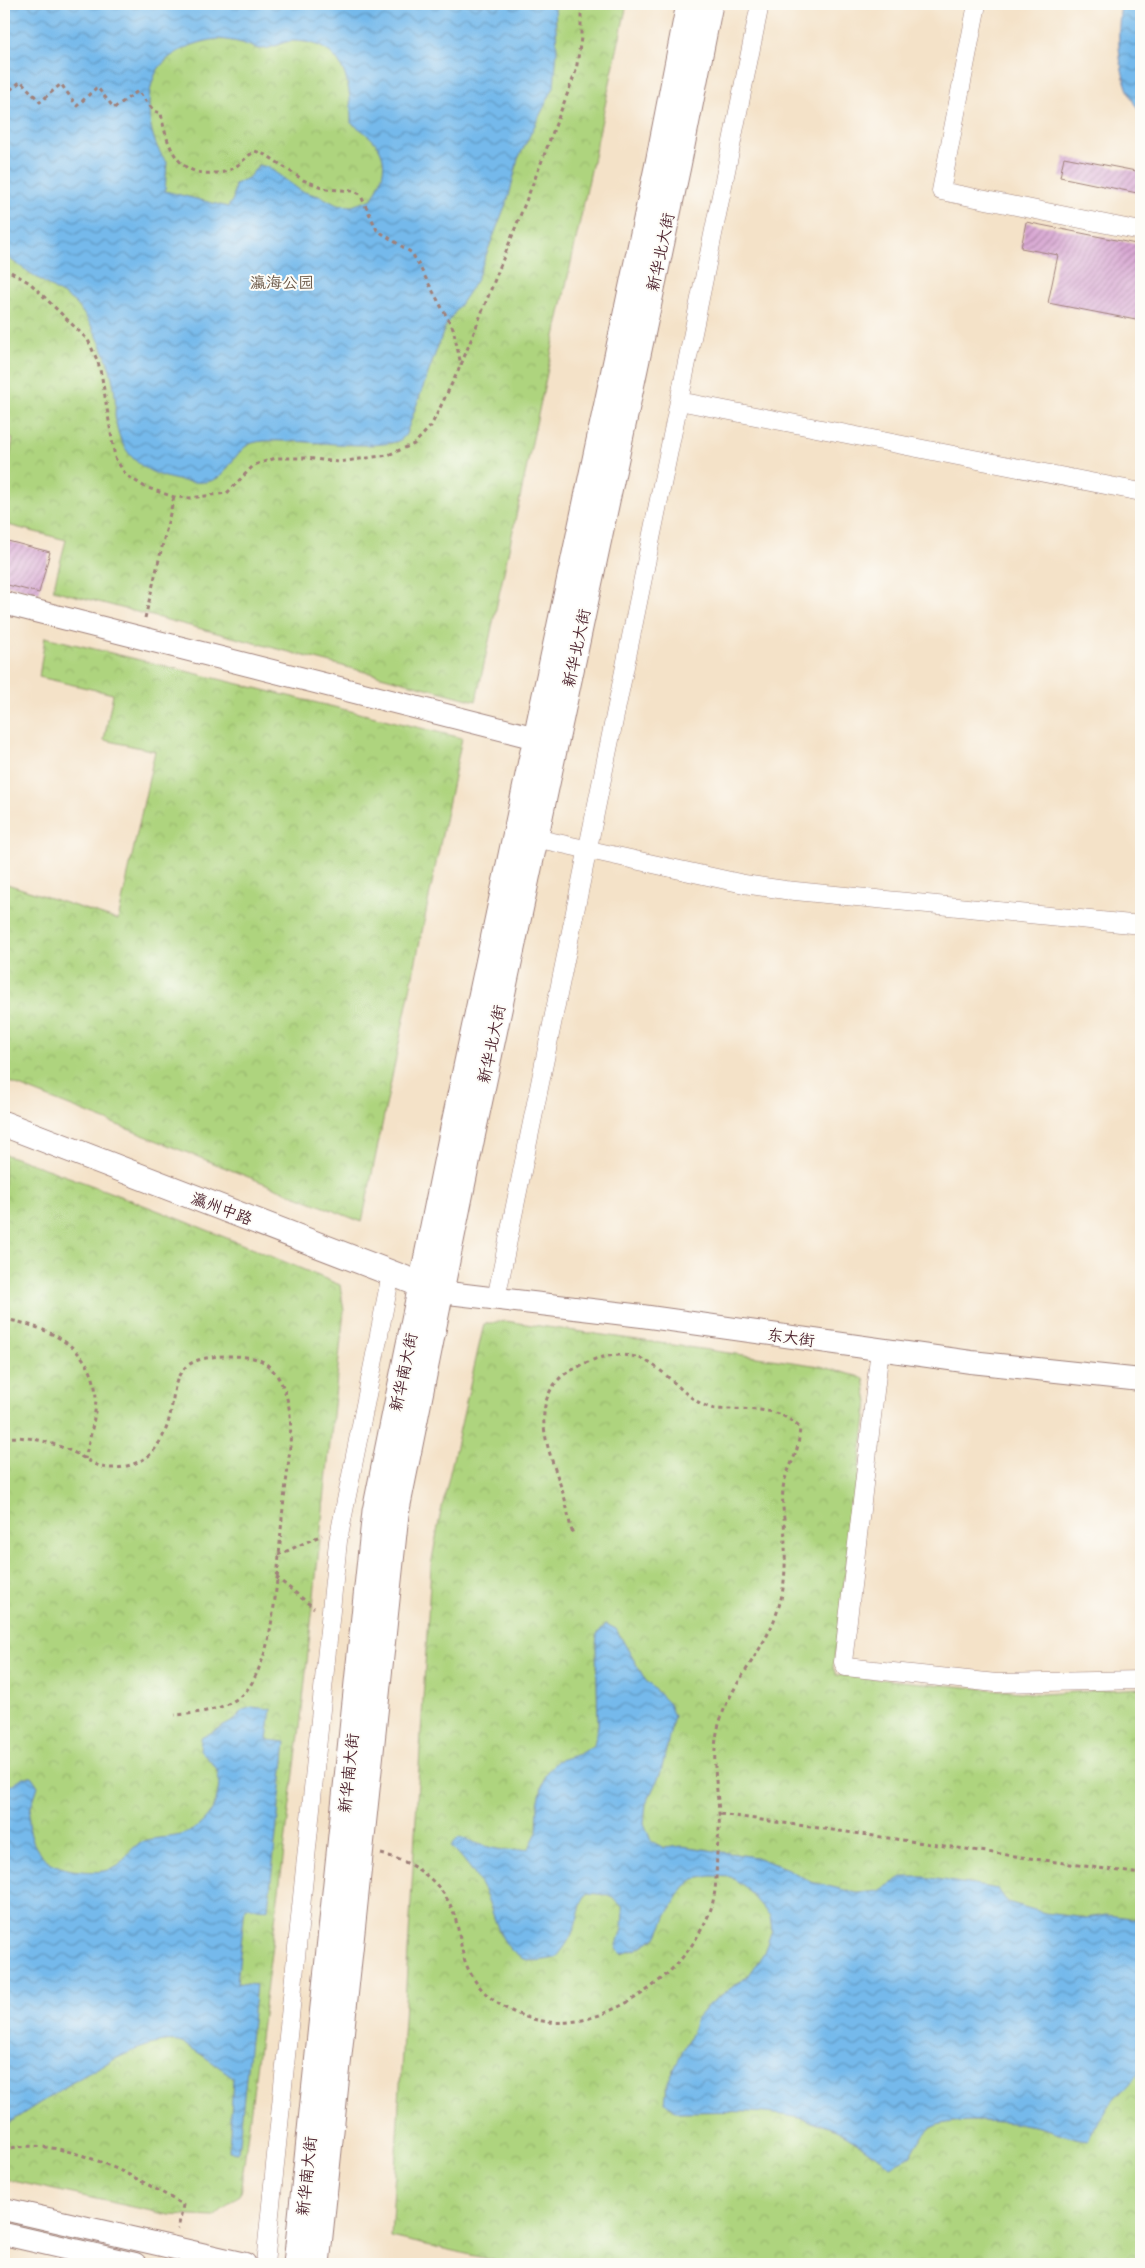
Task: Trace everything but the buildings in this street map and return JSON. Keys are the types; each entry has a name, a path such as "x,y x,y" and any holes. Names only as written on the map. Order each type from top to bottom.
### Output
{"main road":[{"name":"新华北大街","path":"430,1288 536,738 658,163 689,4"},
{"name":"新华北大街","path":"430,1288 535,838 678,166 710,4"},
{"name":"瀛州中路","path":"4,1124 430,1288"},
{"name":"新华南大街","path":"317,2264 396,1514 430,1288"},
{"name":"新华南大街","path":"296,2264 375,1511 430,1288"}],"street":[{"path":"496,1299 760,4"},
{"path":"977,4 941,191 1141,231"},
{"path":"679,401 1141,492"},
{"path":"4,603 536,738"},
{"path":"535,838 744,884 785,890 1141,925"},
{"path":"265,2264 340,1526 392,1274"},
{"name":"东大街","path":"430,1288 496,1299 652,1317 971,1362 1141,1380"},
{"path":"880,1350 842,1662 846,1667 858,1669 996,1683 1141,1680"},
{"path":"4,2209 245,2264"},
{"path":"4,2234 135,2264"}],"path":[{"path":"4,268 30,283 88,340 98,362 102,378 115,458 126,475 145,487 174,497 190,498 227,493 254,465 276,458 306,458 339,462 388,455 414,444 431,426 461,365 576,71 581,38 582,4"},
{"path":"4,95 21,81 40,102 61,84 77,106 98,87 114,108 138,91 154,111 162,113 165,136 178,160 187,169 204,174 225,172 238,166 246,156 255,151 268,156 303,180 327,189 354,191 360,194 377,230 412,253 453,328 461,365"},
{"path":"140,638 174,497"},
{"path":"4,1319 29,1324 58,1336 79,1355 88,1368 94,1383 94,1412 85,1459"},
{"path":"360,1850 391,1856 417,1868 437,1882 456,1917 466,1963 487,1996 503,2007 527,2017 564,2024 590,2019 617,2008 649,1990 680,1962 709,1914 715,1890 720,1814 714,1780 720,1720 733,1692 765,1640 778,1610 785,1579 783,1487 796,1453 800,1428 780,1413 758,1410 711,1409 694,1399 649,1364 637,1358 617,1355 592,1358 560,1378 548,1394 544,1409 543,1428 564,1497 572,1534"},
{"path":"4,1438 15,1436 41,1441 67,1449 98,1466 118,1468 136,1464 150,1456 167,1424 176,1383 182,1369 194,1361 214,1357 238,1356 265,1362 281,1382 289,1404 290,1446 271,1626 262,1661 249,1687 228,1704 206,1711 175,1714"},
{"path":"278,1555 340,1526"},
{"path":"276,1576 330,1622"},
{"path":"720,1814 1141,1874"},
{"path":"4,2150 18,2146 35,2145 55,2149 109,2165 149,2185 183,2205 174,2248"}],"green space":[{"name":"瀛海公园","path":"4,4 627,4 476,701 53,590 66,540 4,524 4,492 13,439 4,437"},
{"path":"45,637 462,738 362,1222 4,1080 4,883 118,920 155,751 104,740 113,694 39,677"},
{"path":"4,1154 173,1216 340,1285 344,1311 301,1719 240,2194 214,2217 170,2215 4,2179"},
{"path":"505,1321 820,1366 864,1378 868,1403 833,1667 836,1675 1042,1694 1141,1688 1141,2264 511,2264 391,2237 431,1565 440,1516 484,1324"}],"water":[{"path":"4,4 555,4 557,51 554,87 518,159 509,196 476,281 445,327 406,434 399,441 373,445 297,441 253,443 249,444 238,454 219,477 204,482 177,480 150,471 130,455 123,444 115,415 115,398 111,372 97,337 85,316 71,300 4,255","holes":["219,39 242,43 260,49 289,41 310,43 324,48 334,57 342,67 346,79 351,108 351,123 372,139 382,155 384,165 382,175 372,199 352,206 337,205 322,197 301,191 268,167 259,165 248,178 235,184 233,199 228,207 165,191 167,162 156,144 150,120 149,107 152,83 156,73 167,59 192,45"]},
{"path":"1121,4 1141,4 1141,114 1127,89 1120,61 1119,18"},
{"path":"606,1624 616,1629 646,1681 669,1704 674,1716 661,1772 646,1804 644,1823 651,1841 664,1848 682,1846 756,1857 788,1869 811,1882 857,1893 879,1891 902,1877 924,1877 998,1889 1007,1902 1045,1913 1086,1918 1106,1915 1141,1919 1141,2071 1108,2106 1088,2140 1043,2128 1019,2124 986,2121 953,2122 931,2128 911,2156 890,2166 857,2142 830,2127 803,2119 785,2115 749,2112 676,2112 665,2102 667,2084 692,2032 696,2019 709,2004 749,1975 763,1955 772,1930 770,1916 744,1886 731,1877 711,1876 694,1879 684,1887 668,1913 658,1936 637,1949 622,1954 616,1948 622,1929 623,1907 609,1895 587,1893 581,1904 572,1933 556,1958 537,1961 527,1960 511,1950 505,1943 480,1883 451,1846 459,1837 502,1850 529,1848 537,1832 538,1804 545,1774 557,1761 579,1754 594,1745 598,1725 597,1634"},
{"path":"252,1707 271,1709 267,1740 286,1742 268,1909 245,1907 237,1983 256,1985 238,2152 229,2151 233,2077 197,2052 178,2042 160,2043 138,2049 114,2059 64,2087 4,2126 4,1790 23,1777 32,1777 38,1786 29,1823 34,1843 44,1858 70,1870 95,1872 109,1870 118,1866 142,1842 181,1835 202,1823 213,1808 219,1780 214,1766 200,1751 201,1738 235,1720 243,1710"}]}
